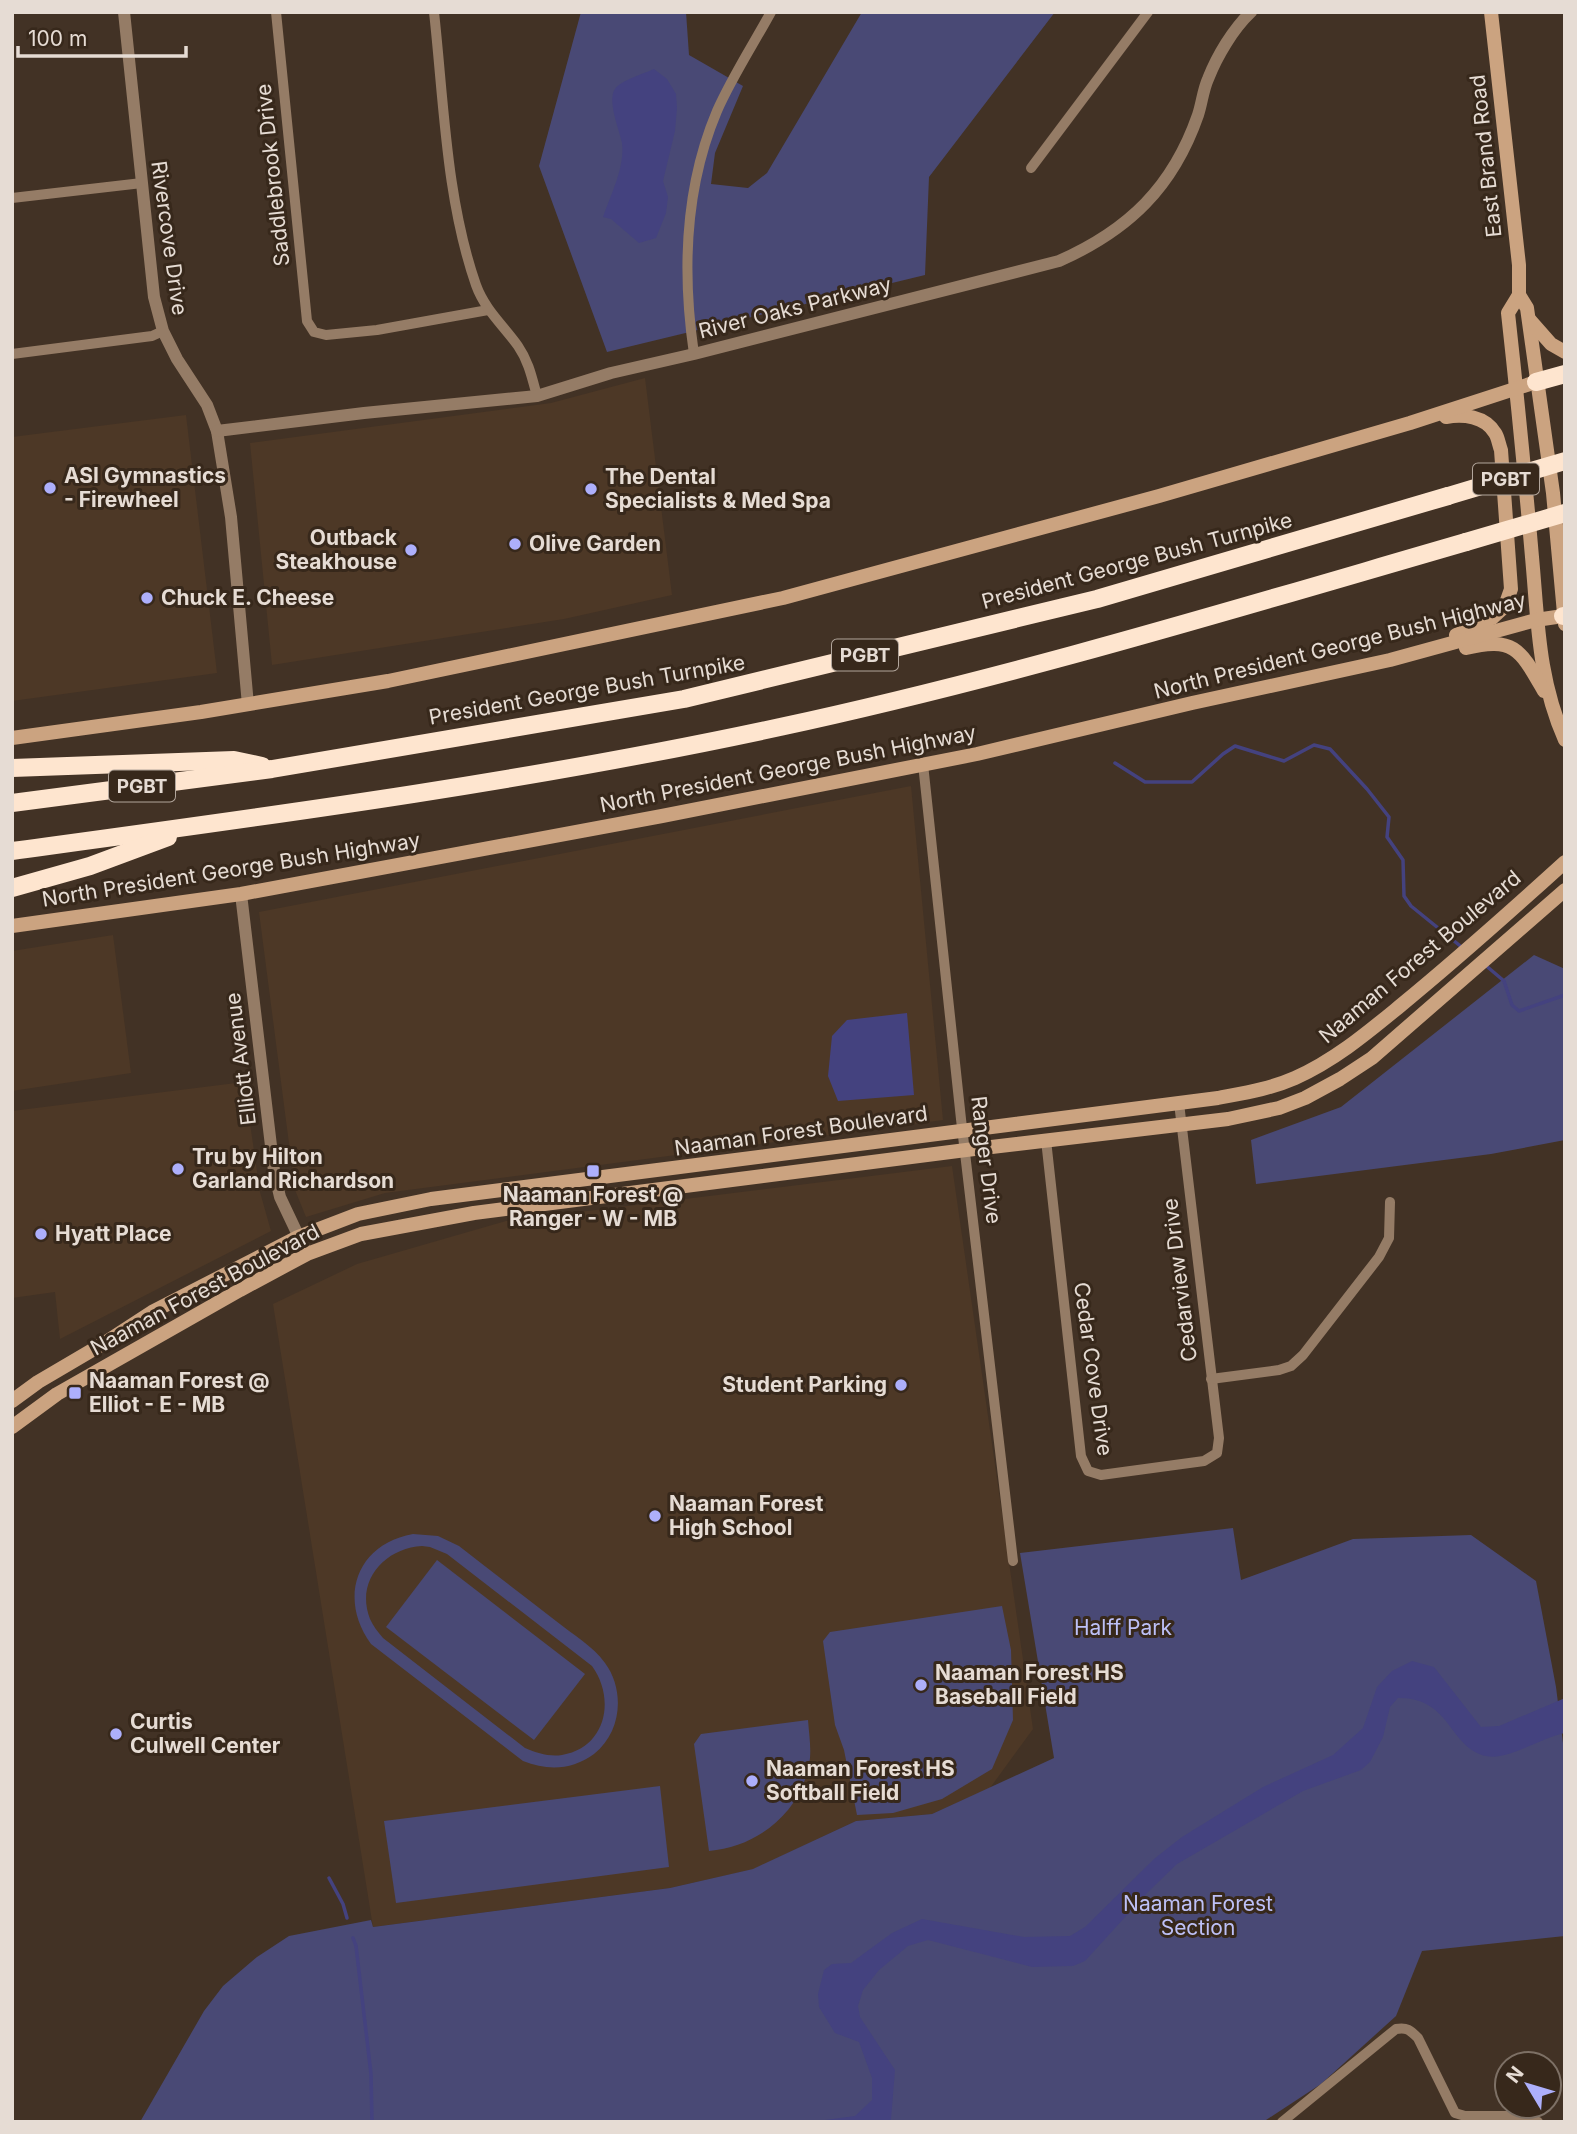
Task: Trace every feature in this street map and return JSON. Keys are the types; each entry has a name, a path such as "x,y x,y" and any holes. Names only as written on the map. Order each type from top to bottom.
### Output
{"highway":[{"path":"1536,382 1565,374"},
{"name":"President George Bush Turnpike","path":"12,803 272,769 684,699 1097,599 1565,461"},
{"name":"PGBT","path":"12,851 500,782 807,721 1059,660 1565,513"},
{"path":"12,768 234,760 272,769"},
{"path":"12,888 90,866 199,825"}],"main road":[{"name":"East Brand Road","path":"1491,12 1519,265 1519,295 1508,313 1536,620 1549,699 1565,740"},
{"name":"East Brand Road","path":"1519,295 1527,308 1529,319 1553,493 1564,619"},
{"path":"1529,319 1551,344 1565,352"},
{"path":"12,738 248,705 441,671 783,598 1159,496 1410,424 1536,382"},
{"path":"1390,660 1403,650 1456,635 1492,618 1505,606 1511,589 1500,450 1495,433 1483,421 1468,416 1456,415 1410,424"},
{"name":"North President George Bush Highway","path":"12,926 241,894 977,754 1390,660 1536,620 1564,619"},
{"path":"1390,660 1401,663 1496,642 1512,647 1521,654 1549,699"},
{"name":"Naaman Forest Boulevard","path":"12,1401 152,1312 299,1237 358,1214 389,1206 1218,1098 1294,1079 1356,1043 1565,862"},
{"name":"Naaman Forest Boulevard","path":"12,1427 57,1394 307,1254 361,1234 477,1213 1228,1119 1279,1108 1305,1098 1369,1060 1565,890"},
{"path":"1356,1043 1369,1060"},
{"path":"477,1194 477,1213"},
{"path":"136,1349 152,1312"}],"street":[{"name":"Rivercove Drive","path":"124,12 154,297 163,331 177,359 207,405 217,431 231,517 248,705"},
{"name":"Saddlebrook Drive","path":"276,12 307,321 314,332 326,335 377,330 488,310"},
{"path":"434,12 456,210 477,288 488,310 518,347 530,367 537,396"},
{"path":"694,354 686,293 687,255 690,206 701,155 717,111 771,12"},
{"path":"1031,168 1148,12"},
{"name":"River Oaks Parkway","path":"217,431 537,396 611,373 1059,261 1086,249 1136,212 1171,173 1199,114 1208,79 1224,47 1247,14"},
{"path":"12,198 142,183"},
{"path":"12,354 152,336 163,331"},
{"name":"Ranger Drive","path":"923,764 962,1130 1013,1561"},
{"name":"Elliott Avenue","path":"241,894 274,1171 280,1197 307,1254"},
{"name":"Cedarview Drive","path":"1179,1103 1219,1438 1217,1453"},
{"name":"Cedar Cove Drive","path":"1046,1140 1081,1456 1088,1471 1101,1475 1204,1461 1217,1453"},
{"path":"1211,1379 1279,1370 1291,1366 1303,1355 1380,1257 1388,1238 1390,1202"},
{"path":"1282,2122 1396,2029 1403,2028 1409,2029 1418,2038 1455,2113 1465,2116 1511,2116 1538,2122"},
{"path":"1297,2111 1302,2122"}],"shaded area":[{"path":"654,69 667,79 676,94 677,108 675,131 663,181 668,197 666,213 656,238 639,243 611,219 603,217 617,180 622,152 612,100 618,86"},
{"path":"645,378 672,595 564,619 272,665 250,443 551,403"},
{"path":"186,415 217,673 12,701 12,437"},
{"path":"911,786 943,1120 385,1193 306,1217 295,1190 259,912"},
{"path":"113,935 131,1073 12,1091 12,951"},
{"path":"907,1013 914,1095 838,1101 828,1076 832,1036 847,1020"},
{"path":"244,1082 260,1192 271,1231 60,1339 55,1292 12,1298 12,1111"},
{"name":"Naaman Forest High School","path":"952,1166 1033,1729 990,1788 932,1814 856,1821 754,1869 670,1888 373,1927 273,1304 357,1264 506,1221"},
{"path":"1412,1661 1434,1667 1481,1727 1499,1726 1565,1698 1565,1733 1515,1752 1495,1757 1486,1756 1464,1743 1429,1706 1415,1700 1398,1698 1390,1707 1383,1737 1370,1762 1361,1770 1303,1791 1177,1864 1085,1961 1073,1966 1032,1967 928,1940 908,1946 879,1970 863,1990 858,2006 860,2017 895,2070 890,2122 810,2122 855,2116 872,2100 872,2078 859,2042 835,2033 819,2007 818,1994 824,1970 832,1964 851,1963 892,1933 922,1919 1024,1937 1070,1936 1085,1927 1154,1859 1182,1837 1263,1787 1333,1755 1363,1728 1377,1687 1392,1671"}],"green space":[{"path":"581,12 686,12 689,55 743,86 715,153 711,184 748,188 767,173 862,12 1055,12 929,177 925,275 607,352 539,166"},
{"path":"1534,955 1565,969 1565,1140 1491,1154 1256,1184 1251,1140 1341,1107"},
{"name":"Naaman Forest Section","path":"1233,1528 1241,1580 1353,1539 1471,1535 1536,1581 1556,1687 1565,1759 1565,1936 1422,1951 1396,2016 1321,2084 1263,2122 140,2122 204,2011 223,1986 257,1957 289,1936 371,1920 373,1927 670,1888 753,1869 856,1821 932,1814 1054,1758 1020,1553"},
{"path":"413,1534 438,1536 459,1546 595,1651 605,1663 616,1686 618,1710 610,1734 594,1754 577,1763 560,1767 523,1761 371,1644 361,1627 356,1609 358,1576 366,1561 378,1549 393,1540","holes":["430,1547 447,1554 592,1666 604,1693 605,1707 597,1732 589,1743 577,1751 562,1755 543,1754 525,1748 383,1638 374,1627 366,1605 370,1580 376,1569 396,1553 409,1548"]},
{"path":"437,1560 585,1674 534,1740 386,1627"},
{"name":"Naaman Forest HS Baseball Field","path":"1002,1606 1011,1650 1013,1720 992,1769 942,1799 893,1813 857,1815 844,1750 835,1725 823,1641 830,1632"},
{"name":"Naaman Forest HS Softball Field","path":"808,1720 810,1758 806,1777 789,1809 761,1834 727,1848 709,1851 694,1744 701,1734"},
{"path":"660,1786 669,1867 396,1903 384,1821"}],"waterway":[{"path":"1115,763 1145,782 1192,782 1235,746 1284,761 1314,745 1330,749 1389,817 1387,837 1403,860 1404,896 1411,906 1464,949"},
{"path":"1484,964 1504,981 1512,1005 1519,1011 1565,995"},
{"path":"329,1878 347,1918"},
{"path":"353,1938 371,2074 372,2122"}],"place":[{"name":"ASI Gymnastics - Firewheel","path":"50,488"},
{"name":"The Dental Specialists & Med Spa","path":"591,489"},
{"name":"Olive Garden","path":"515,544"},
{"name":"Outback Steakhouse","path":"411,550"},
{"name":"Chuck E. Cheese","path":"147,598"},
{"name":"Tru by Hilton Garland Richardson","path":"178,1169"},
{"name":"Naaman Forest @ Ranger - W - MB","path":"593,1171"},
{"name":"Hyatt Place","path":"41,1234"},
{"name":"Student Parking","path":"901,1385"},
{"name":"Naaman Forest @ Elliot - E - MB","path":"75,1393"},
{"name":"Naaman Forest High School","path":"655,1516"},
{"name":"Naaman Forest HS Baseball Field","path":"921,1685"},
{"name":"Curtis Culwell Center","path":"116,1734"},
{"name":"Naaman Forest HS Softball Field","path":"752,1781"}],"park label":[{"name":"Halff Park","path":"1123,1628"}]}
